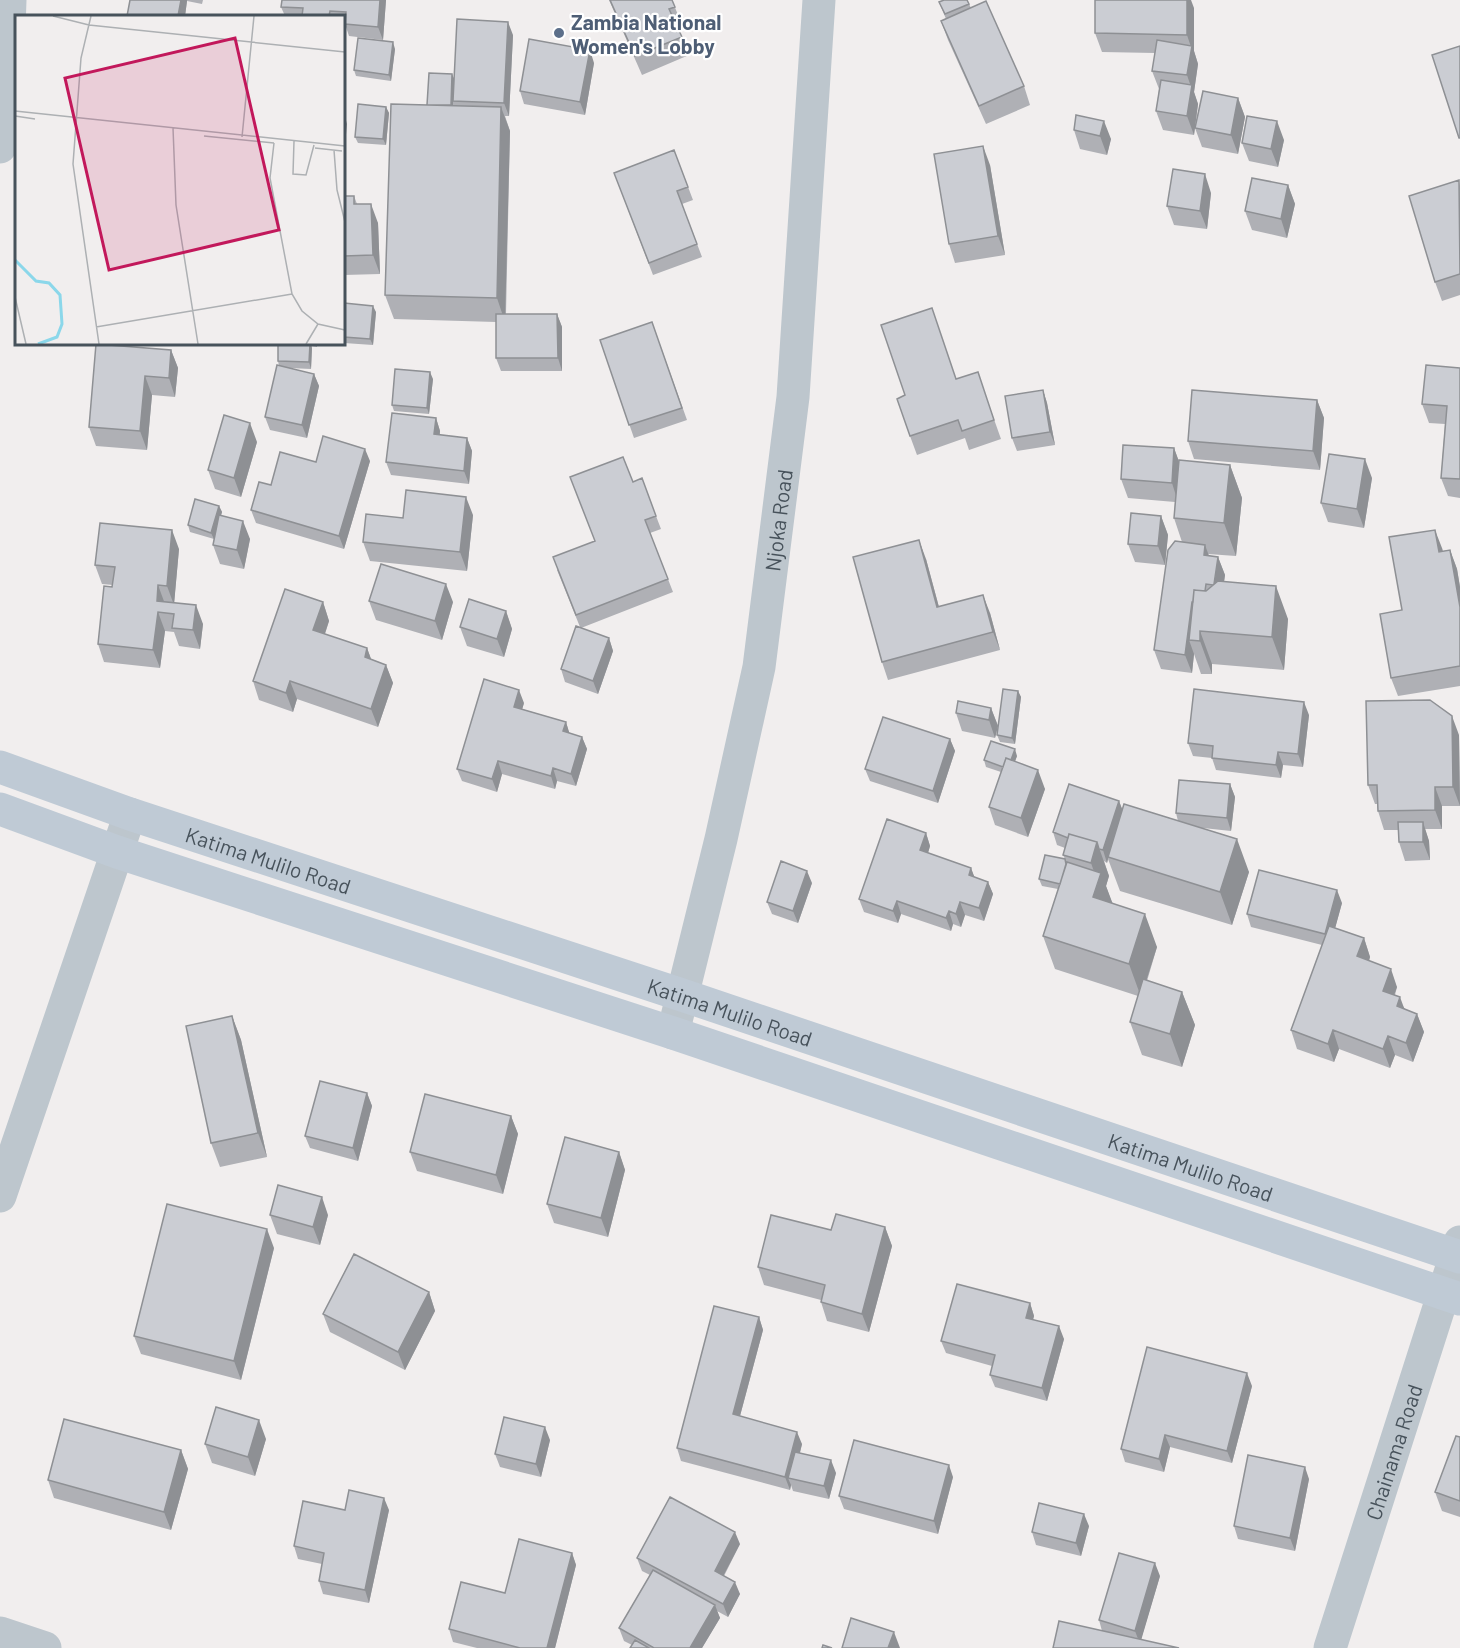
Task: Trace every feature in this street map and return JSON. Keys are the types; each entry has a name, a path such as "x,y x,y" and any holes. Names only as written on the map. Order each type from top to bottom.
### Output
{"main road":[{"name":"Katima Mulilo Road","path":"0,767 129,814 1458,1251"},
{"name":"Katima Mulilo Road","path":"0,809 117,852 673,1033 1452,1296"}],"street":[{"path":"0,147 8,58 10,0"},
{"name":"Njoka Road","path":"673,1033 721,839 759,667 793,397 819,0"},
{"path":"0,1196 129,814"},
{"name":"Chainama Road","path":"1330,1648 1452,1296 1458,1251"},
{"path":"0,1633 45,1648"}],"building":[{"path":"130,0 181,0 178,15 127,15"},
{"path":"282,0 380,0 378,27 345,24 346,12 330,11 329,15 302,15 303,8 281,7"},
{"path":"610,0 672,0 675,7 669,9 682,37 635,56"},
{"path":"967,0 969,4 945,14 939,2"},
{"path":"1095,0 1187,0 1187,35 1095,33"},
{"path":"986,1 1024,86 979,106 941,21"},
{"path":"457,19 508,22 504,103 453,101"},
{"path":"358,38 393,42 389,75 354,70"},
{"path":"529,39 590,50 580,102 520,91"},
{"path":"1157,40 1192,46 1187,75 1152,71"},
{"path":"1460,46 1460,138 1459,138 1432,55"},
{"path":"429,73 452,74 451,105 427,105"},
{"path":"1161,80 1192,85 1187,116 1156,111"},
{"path":"1203,91 1238,98 1231,135 1195,128"},
{"path":"358,104 386,107 383,139 355,137"},
{"path":"391,104 501,107 497,298 385,295"},
{"path":"1076,115 1104,121 1100,136 1074,130"},
{"path":"1247,116 1277,121 1271,149 1242,143"},
{"path":"983,146 998,236 949,244 934,154"},
{"path":"674,150 688,187 677,191 697,244 649,263 614,173"},
{"path":"1173,169 1205,174 1200,211 1167,206"},
{"path":"1252,178 1288,185 1281,219 1245,211"},
{"path":"1459,180 1460,274 1435,282 1409,196"},
{"path":"345,196 354,196 354,204 371,204 373,255 345,256"},
{"path":"345,303 373,306 370,339 345,337"},
{"path":"932,308 956,379 978,372 994,420 962,431 958,420 910,436 897,399 905,395 881,325"},
{"path":"496,314 557,314 558,358 496,358"},
{"path":"652,322 682,408 629,425 600,340"},
{"path":"96,345 171,350 169,378 145,376 140,431 89,427"},
{"path":"278,345 310,345 309,362 278,361"},
{"path":"277,365 314,374 302,425 265,417"},
{"path":"1426,365 1460,368 1460,479 1441,478 1447,406 1422,404"},
{"path":"395,369 430,372 427,408 392,405"},
{"path":"1043,390 1050,432 1012,438 1005,396"},
{"path":"1192,390 1317,400 1313,451 1188,441"},
{"path":"392,413 436,418 434,434 467,438 464,471 386,462"},
{"path":"224,415 250,423 234,478 208,470"},
{"path":"323,436 365,449 339,536 251,510 259,482 271,485 280,452 316,462"},
{"path":"1123,445 1174,448 1172,483 1121,479"},
{"path":"1329,454 1365,459 1357,509 1321,503"},
{"path":"623,457 633,482 642,478 656,516 645,520 668,579 576,615 553,557 595,541 570,477"},
{"path":"1179,460 1230,465 1224,523 1174,518"},
{"path":"406,490 466,497 460,552 363,542 366,514 403,518"},
{"path":"195,499 219,506 211,533 188,525"},
{"path":"1131,513 1161,516 1158,546 1128,544"},
{"path":"219,515 243,521 237,550 213,545"},
{"path":"100,523 172,530 167,586 158,585 157,601 196,605 193,630 172,628 174,614 158,612 153,650 98,644 104,586 112,587 115,567 95,565"},
{"path":"1435,530 1439,552 1450,550 1460,607 1460,666 1391,678 1380,614 1402,610 1389,537"},
{"path":"919,540 937,607 983,595 993,632 882,662 853,557"},
{"path":"1175,541 1205,545 1204,555 1218,557 1214,584 1206,584 1205,591 1194,590 1185,655 1154,650 1168,550"},
{"path":"381,564 446,584 435,621 369,601"},
{"path":"1218,581 1276,586 1272,637 1200,631 1200,641 1189,640 1194,590 1206,591"},
{"path":"285,589 323,602 313,630 367,648 365,657 386,665 371,709 290,681 286,693 253,681"},
{"path":"469,599 506,611 497,639 460,627"},
{"path":"576,626 609,638 593,681 561,669"},
{"path":"484,679 519,690 514,707 566,722 563,731 582,737 571,774 553,768 551,776 498,761 492,779 457,769"},
{"path":"1003,689 1018,691 1012,738 997,735"},
{"path":"1194,689 1304,702 1298,754 1278,752 1276,765 1212,758 1213,746 1188,743"},
{"path":"1430,700 1452,716 1453,787 1435,787 1435,810 1378,811 1377,785 1368,785 1366,701"},
{"path":"958,701 991,708 989,720 956,713"},
{"path":"883,717 950,739 933,791 865,769"},
{"path":"991,741 1015,749 1011,760 1006,758 1003,767 984,760"},
{"path":"1006,758 1038,770 1021,818 989,807"},
{"path":"1179,780 1230,784 1227,818 1176,813"},
{"path":"1069,784 1119,801 1103,850 1099,849 1097,842 1069,834 1068,838 1053,832"},
{"path":"1124,804 1237,839 1220,892 1108,857"},
{"path":"887,819 926,833 920,850 971,868 969,875 988,882 979,908 960,902 956,914 949,911 946,918 897,901 893,911 859,899"},
{"path":"1398,822 1423,822 1423,842 1399,842"},
{"path":"1069,834 1097,842 1091,863 1063,855"},
{"path":"1045,855 1065,859 1066,864 1060,884 1039,879"},
{"path":"781,861 807,871 793,911 767,902"},
{"path":"1067,862 1101,873 1093,897 1145,914 1129,964 1043,936"},
{"path":"1259,870 1337,890 1325,934 1247,914"},
{"path":"1329,926 1364,938 1357,956 1391,969 1383,991 1400,997 1397,1006 1417,1014 1406,1043 1388,1036 1383,1049 1333,1030 1328,1044 1291,1030"},
{"path":"1143,979 1182,992 1170,1034 1130,1022"},
{"path":"232,1016 258,1133 211,1143 186,1026"},
{"path":"320,1081 367,1093 353,1148 305,1136"},
{"path":"425,1094 511,1116 496,1175 410,1152"},
{"path":"565,1137 619,1152 601,1218 547,1204"},
{"path":"278,1185 322,1197 313,1227 270,1215"},
{"path":"167,1204 267,1229 234,1361 134,1336"},
{"path":"836,1214 885,1227 862,1314 821,1302 825,1285 758,1267 771,1215 831,1230"},
{"path":"354,1254 429,1292 398,1352 323,1314"},
{"path":"957,1284 1030,1303 1026,1318 1059,1326 1042,1388 990,1375 995,1355 941,1341"},
{"path":"714,1306 759,1317 733,1414 797,1432 785,1477 677,1448"},
{"path":"1147,1347 1247,1373 1227,1451 1165,1435 1159,1459 1121,1449"},
{"path":"216,1407 259,1420 248,1457 205,1444"},
{"path":"504,1417 545,1427 536,1464 495,1454"},
{"path":"64,1419 181,1450 164,1512 48,1480"},
{"path":"1456,1436 1460,1437 1460,1501 1435,1492"},
{"path":"854,1440 949,1465 934,1521 839,1496"},
{"path":"795,1452 831,1460 824,1486 788,1478"},
{"path":"1248,1455 1305,1467 1290,1538 1234,1526"},
{"path":"349,1490 384,1498 365,1590 319,1581 324,1553 294,1546 303,1501 345,1510"},
{"path":"670,1497 735,1532 715,1571 735,1582 723,1604 637,1558"},
{"path":"1039,1503 1084,1514 1076,1543 1032,1532"},
{"path":"519,1539 572,1553 547,1648 520,1648 449,1629 461,1582 505,1593"},
{"path":"1119,1553 1155,1563 1135,1631 1099,1620"},
{"path":"653,1570 715,1605 690,1648 654,1648 619,1628"},
{"path":"851,1618 894,1632 888,1648 842,1648"},
{"path":"1059,1621 1179,1648 1053,1648"},
{"path":"635,1640 649,1648 630,1648"}],"place":[{"name":"Zambia National Women's Lobby","path":"559,33"}]}
